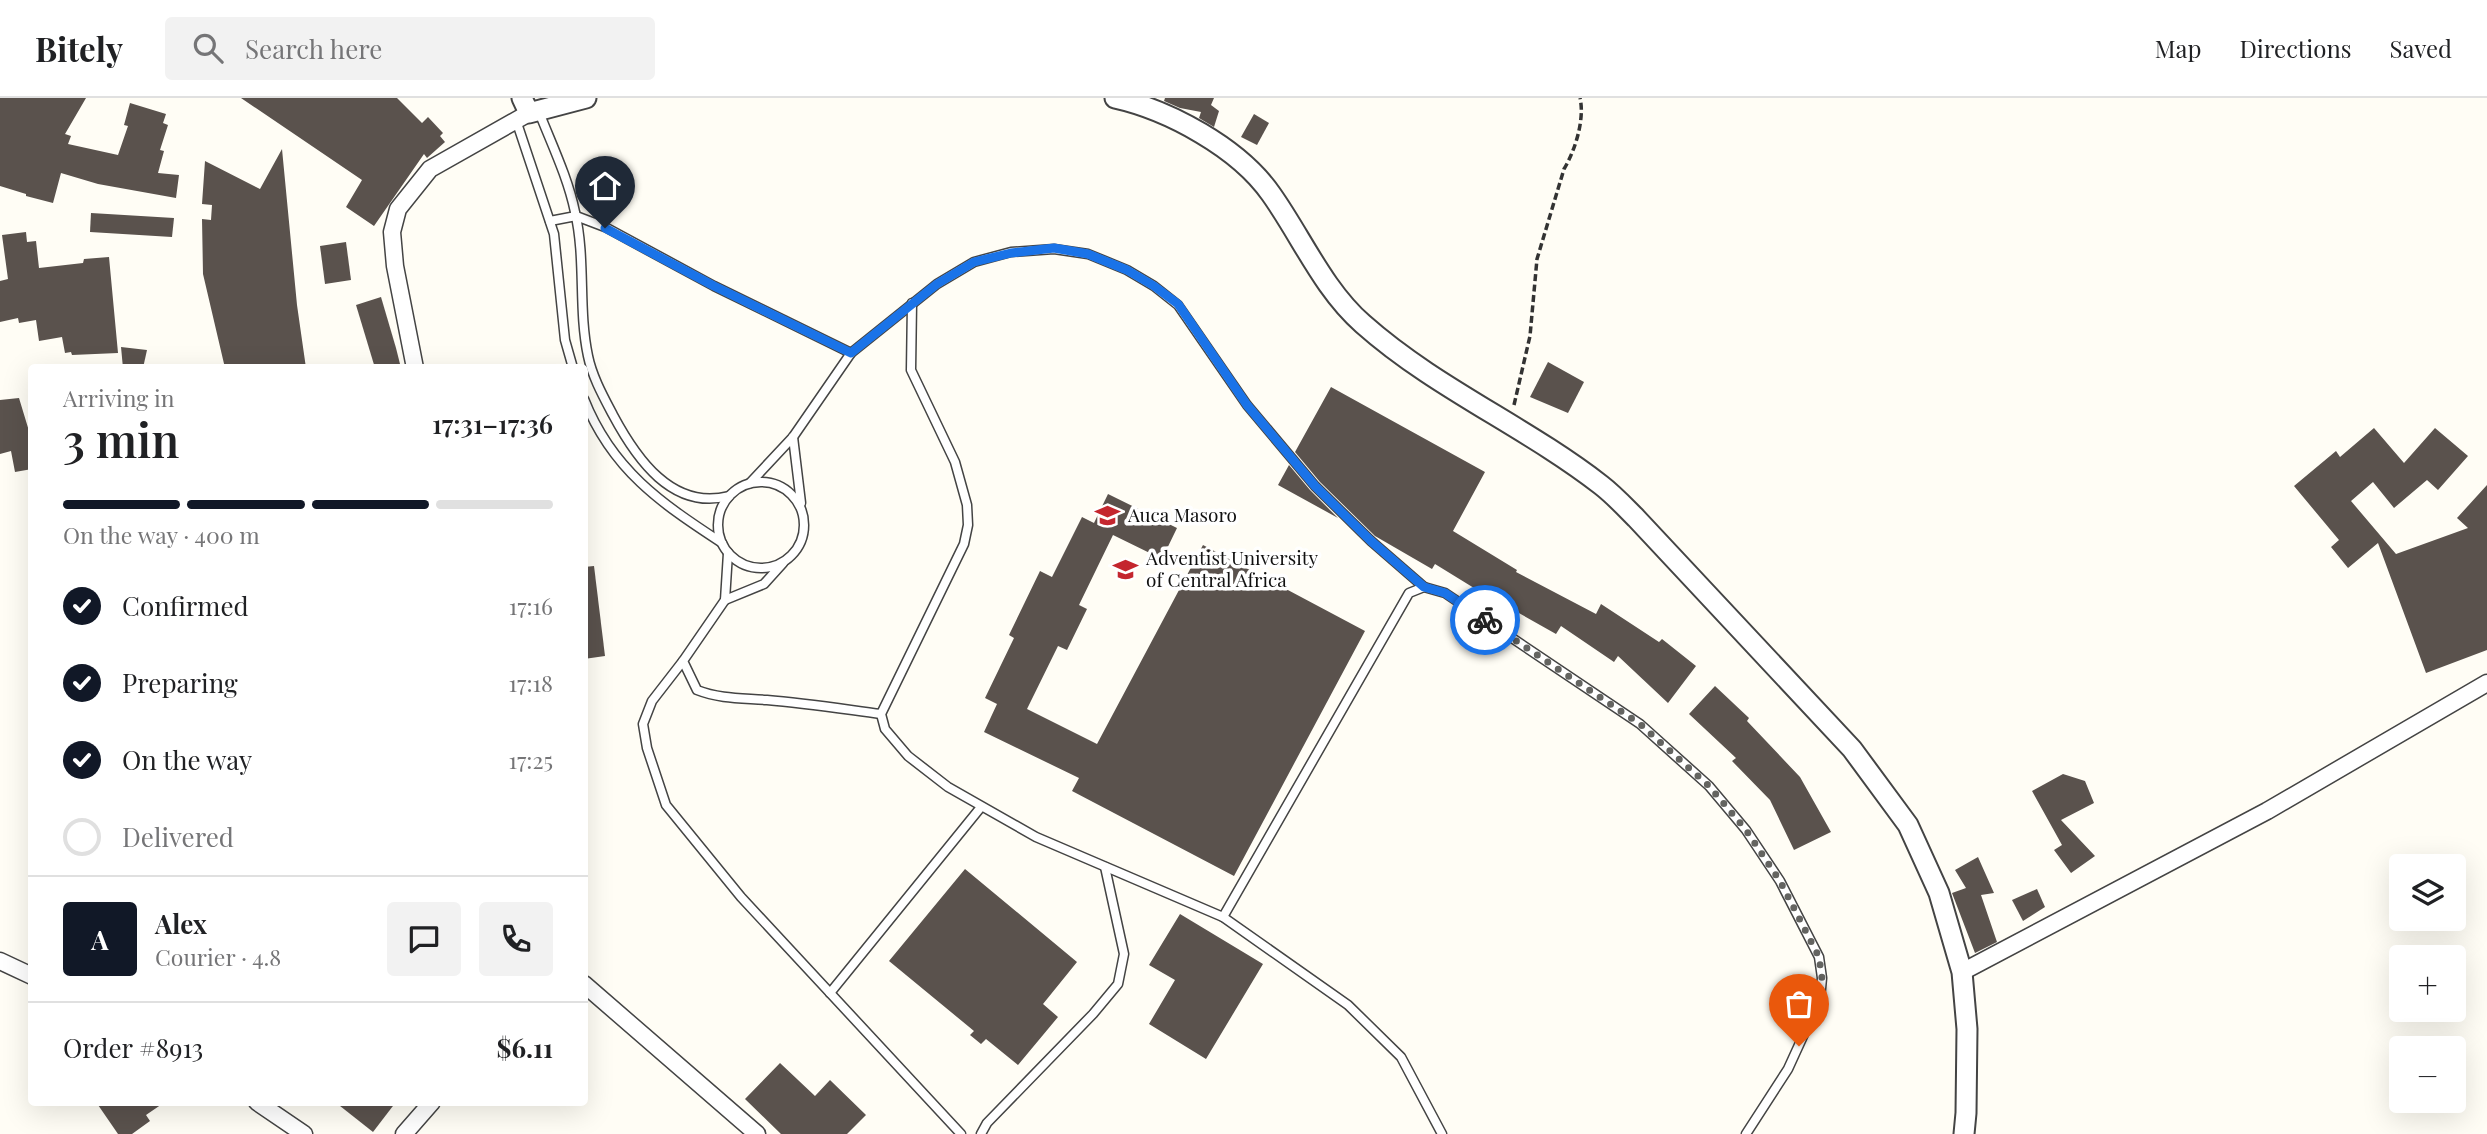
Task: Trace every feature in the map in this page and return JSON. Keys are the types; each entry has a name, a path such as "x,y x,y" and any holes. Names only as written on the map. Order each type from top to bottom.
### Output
{"street":[{"path":"414,364 394,255 392,232 398,209 430,169 526,110 586,98"},
{"path":"1115,98 1139,101 1197,131 1239,159 1270,191 1336,295 1361,323 1404,357 1602,486 1636,518 1852,750 1908,825 1939,893 1962,972 1967,1029 1964,1134"},
{"path":"1962,972 2267,811 2487,682"},
{"path":"0,961 28,974"},
{"path":"588,987 757,1134"},
{"path":"263,1106 304,1134"},
{"path":"404,1134 428,1106"}],"lane":[{"path":"526,110 570,191 576,216 588,355 593,373 629,444 667,485 685,495 716,500 729,496 750,483 793,437 851,353 937,284 974,262 1011,253 1054,248 1088,254 1127,270 1178,304 1247,405 1315,486 1371,541 1424,587 1445,593 1640,724 1709,786 1746,830 1780,881 1819,957 1822,978 1820,999 1788,1069 1746,1134"},
{"path":"526,110 550,221 561,288 565,340 572,364"},
{"path":"550,221 576,216 605,228 714,286 851,353"},
{"path":"912,303 911,370 955,462 967,505 968,525 964,544 881,713 885,729 908,756 948,787 981,807 1036,837 1223,917 1348,1005 1401,1057 1442,1134"},
{"path":"588,407 606,442 630,474 668,508 722,543"},
{"path":"725,600 764,584 801,544 804,520 793,437"},
{"path":"750,483 774,484 795,497 801,508"},
{"path":"729,496 718,519 718,531 728,553 737,562 761,569 784,562"},
{"path":"728,553 725,600 652,701 643,724 647,748 666,804 741,897 961,1134"},
{"path":"1223,917 1409,593 1424,587"},
{"path":"683,661 697,690 713,696 881,713"},
{"path":"830,993 981,807"},
{"path":"981,1134 987,1124 1093,1014 1118,984 1124,954 1105,867"}],"path":[{"path":"1509,424 1530,336 1537,259 1564,169 1570,160 1583,109 1580,98"}],"building":[{"path":"0,98 86,98 65,134 71,136 68,144 118,155 128,126 124,125 130,103 166,114 163,123 168,125 160,150 164,151 158,173 179,175 176,198 98,184 61,173 53,203 0,186"},
{"path":"241,98 397,98 422,123 428,117 443,133 440,136 445,142 427,158 424,154 374,226 346,207 362,180"},
{"path":"1165,98 1214,98 1211,105 1219,111 1214,127 1199,118 1201,112 1180,108 1164,101"},
{"path":"1254,114 1269,123 1257,145 1241,137"},
{"path":"282,149 305,364 224,364 203,274 202,219 211,220 212,205 202,204 205,161 260,189"},
{"path":"91,213 174,218 172,237 90,232"},
{"path":"26,232 27,242 36,241 39,268 109,257 118,353 72,355 71,352 65,353 62,337 39,341 36,320 19,323 18,318 0,322 0,281 8,279 2,235"},
{"path":"346,242 351,280 325,284 320,246"},
{"path":"381,297 400,364 374,364 356,305"},
{"path":"121,347 147,350 144,364 123,364"},
{"path":"1548,362 1584,382 1568,413 1530,397"},
{"path":"1331,387 1485,472 1453,531 1517,570 1516,572 1596,614 1601,604 1659,642 1662,639 1696,666 1668,703 1618,656 1614,662 1561,626 1556,634 1435,564 1432,569 1375,536 1320,482 1295,452"},
{"path":"19,398 28,428 28,470 15,472 11,451 0,454 0,400"},
{"path":"2374,428 2404,463 2435,428 2468,456 2438,490 2427,480 2394,508 2373,482 2351,501 2396,554 2468,528 2457,518 2487,485 2487,650 2426,673 2378,543 2348,568 2331,547 2339,540 2294,486 2336,451 2340,457"},
{"path":"1289,465 1310,490 1338,518 1278,485"},
{"path":"1108,494 1177,528 1162,559 1113,535 1079,605 1087,609 1067,650 1058,646 1027,709 1097,744 1203,545 1365,631 1234,876 1072,791 1079,778 984,732 997,704 985,698 1014,638 1009,635 1040,571 1052,577 1082,517 1094,523"},
{"path":"594,566 605,656 588,658 588,567"},
{"path":"1715,686 1749,718 1747,721 1800,777 1831,832 1794,850 1770,800 1732,761 1736,758 1689,714"},
{"path":"2063,774 2085,781 2094,803 2061,820 2095,856 2071,873 2054,850 2062,845 2032,791"},
{"path":"1978,857 1994,893 1981,895 1997,942 1975,953 1952,893 1966,888 1955,870"},
{"path":"965,869 1077,962 1043,1004 1058,1017 1018,1065 986,1039 981,1044 970,1035 974,1031 889,961"},
{"path":"2037,889 2045,907 2023,921 2012,900"},
{"path":"1180,914 1263,964 1206,1059 1149,1024 1175,980 1149,965"},
{"path":"780,1063 815,1096 830,1080 866,1115 847,1134 781,1134 745,1099"},
{"path":"99,1106 159,1106 146,1115 150,1121 132,1134 118,1134"},
{"path":"340,1106 393,1106 373,1132"}],"way so far":[{"path":"1485,620 1640,724 1709,786 1746,830 1780,881 1819,957 1822,978 1820,999 1799,1046"}],"place":[{"name":"Auca Masoro","path":"1108,515"},
{"name":"Adventist University of Central Africa","path":"1126,569"}],"route":[{"path":"605,228 714,286 851,353 937,284 974,262 1011,253 1054,248 1088,254 1127,270 1178,304 1247,405 1315,486 1371,541 1424,587 1445,593 1485,620"}]}
